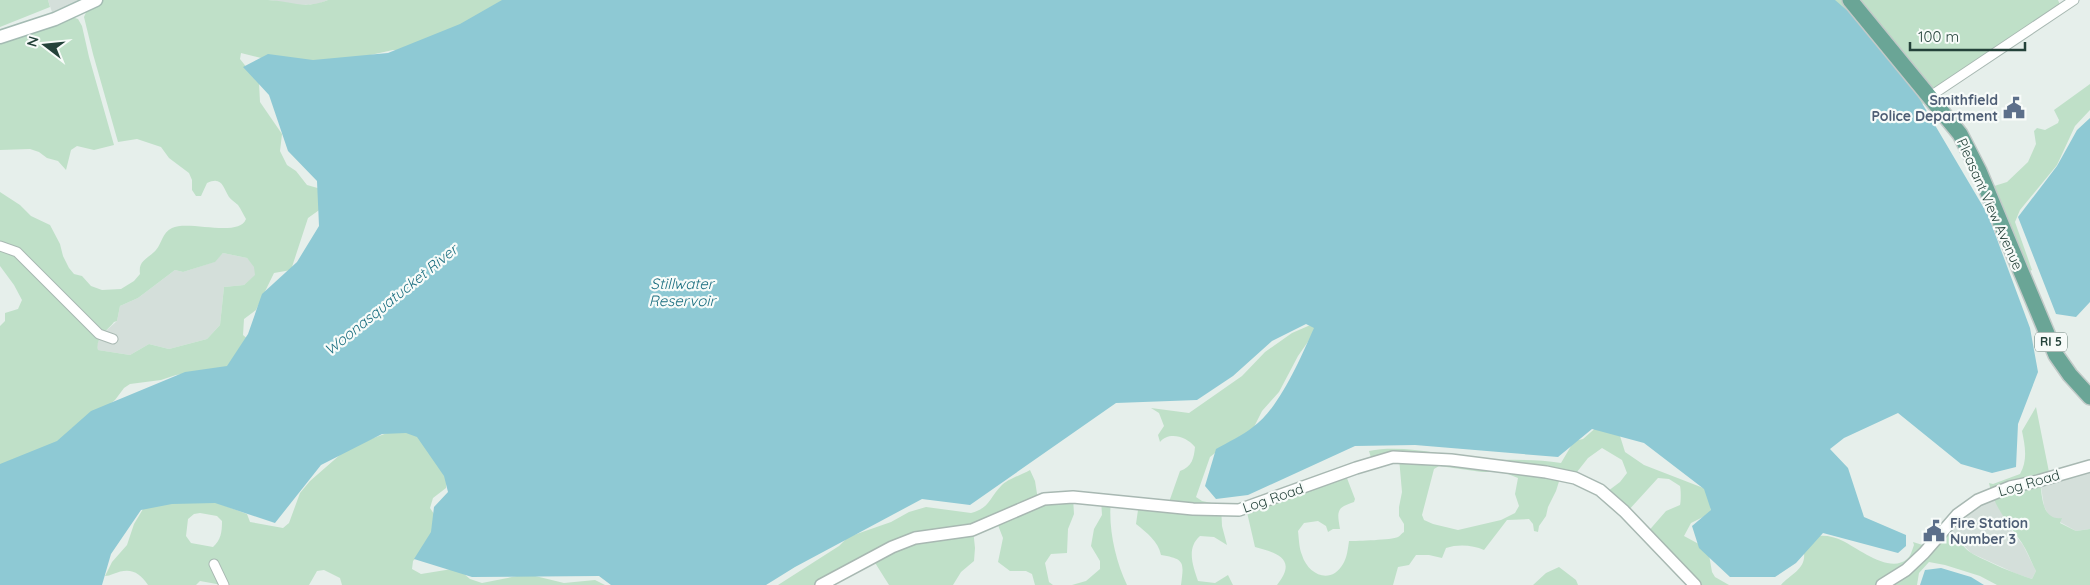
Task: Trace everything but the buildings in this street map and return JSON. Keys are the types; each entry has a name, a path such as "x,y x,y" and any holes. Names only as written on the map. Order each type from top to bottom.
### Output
{"main road":[{"path":"0,37 55,19 96,0"},
{"name":"Pleasant View Avenue","path":"1850,0 1960,134 1979,171 2056,355 2087,390"}],"street":[{"path":"1929,97 2074,0"},
{"path":"0,246 17,252 99,334 113,339"},
{"name":"Log Road","path":"821,585 892,547 915,538 972,530 1044,499 1072,497 1193,509 1239,510 1356,468 1393,457 1451,460 1546,472 1575,478 1600,490 1612,500 1695,585"},
{"name":"Log Road","path":"1882,585 1906,570 1924,554 1957,515 1978,500 2010,487 2090,466"},
{"path":"214,564 224,585"}],"shaded area":[{"path":"48,0 94,0 54,18"},
{"path":"270,0 328,0 318,4 298,5"},
{"path":"223,253 247,258 255,267 256,275 244,285 224,287 220,325 207,339 169,349 149,344 130,355 98,350 97,345 100,336 117,321 120,306 138,298 175,270 183,272 214,262"},
{"path":"2090,466 2090,529 2076,531 2060,522 2061,519 2053,519 2049,516 2044,506 2040,480"},
{"path":"1993,497 2012,531 2023,545 2036,571 2032,579 1971,553 1951,532 1942,531"}],"green space":[{"path":"0,0 48,0 50,7 0,27"},
{"path":"102,0 268,0 304,5 328,0 515,0 403,51 393,50 307,69 241,53 240,59 259,83 260,102 282,134 280,151 287,165 296,171 307,185 321,189 322,208 308,218 291,270 274,273 256,310 244,319 243,335 250,341 221,376 189,373 161,380 130,384 124,388 115,400 81,427 72,428 61,439 0,479 0,326 5,321 5,313 18,309 22,300 0,266 0,192 20,205 31,216 50,225 69,268 74,274 82,276 91,286 102,290 121,289 134,281 140,274 144,260 156,250 166,233 172,228 180,226 234,227 242,225 246,219 238,205 230,198 219,182 212,181 207,183 201,196 196,196 192,190 192,180 189,173 169,158 161,147 137,139 118,142 84,17 87,10","holes":["223,253 247,258 254,267 255,275 244,285 224,287 220,325 207,339 169,349 149,344 130,355 98,350 100,338 117,321 120,306 138,298 175,270 183,272 215,262"]},
{"path":"1833,0 2058,0 2061,7 1921,105"},
{"path":"72,17 78,19 82,26 114,145 94,150 77,146 71,150 66,170 58,161 47,158 39,152 30,149 0,150 0,43 36,32"},
{"path":"2090,84 2090,110 2075,126 2057,165 2020,210 2015,222 2032,270 2024,273 1991,187 2007,182 2028,162 2036,144 2034,131 2037,128 2045,130 2058,123 2059,120 2054,110"},
{"path":"1315,323 1319,326 1298,356 1279,392 1262,411 1253,429 1225,445 1210,457 1196,497 1202,501 1221,505 1222,526 1227,545 1214,537 1200,536 1193,546 1192,552 1198,581 1215,583 1228,575 1233,585 1181,585 1183,571 1179,560 1161,555 1155,541 1136,524 1139,503 1168,505 1180,471 1192,462 1195,447 1183,438 1173,436 1160,442 1158,435 1164,426 1159,413 1151,408 1189,413 1242,376 1265,352 1292,333"},
{"path":"2036,407 2050,477 2040,480 2042,499 2046,511 2050,515 2055,518 2062,518 2060,523 2076,531 2090,529 2090,585 1997,585 1980,576 1929,562 1919,573 1917,585 1781,585 1803,563 1804,553 1817,536 1837,538 1875,559 1892,564 1900,563 1908,558 1914,545 1913,542 1929,547 1942,531 1952,534 1973,554 2002,568 2032,579 2036,571 2024,546 1998,507 1989,483 1993,484 2020,474 2025,458 2022,431"},
{"path":"409,425 447,474 446,488 433,498 430,508 434,514 431,542 413,561 412,569 421,574 452,569 482,583 527,574 564,583 595,580 605,585 342,585 340,578 324,570 317,571 309,585 222,585 200,581 196,585 148,585 141,576 129,571 105,576 112,562 127,545 134,524 143,509 186,491 247,514 250,522 283,528 289,523 300,493 310,481 349,447","holes":["200,513 217,516 222,521 221,536 218,542 213,547 191,543 186,536 188,519 194,514"]},
{"path":"1599,425 1620,436 1625,452 1644,465 1706,489 1710,498 1711,513 1691,523 1684,536 1708,549 1712,572 1715,577 1729,585 1693,585 1646,534 1666,511 1680,505 1680,486 1669,479 1658,478 1627,512 1604,494 1620,482 1627,473 1622,460 1602,448 1588,458 1573,477 1561,475 1538,532 1534,531 1533,524 1529,519 1507,520 1484,550 1460,546 1446,548 1442,558 1416,555 1409,565 1398,567 1393,585 1277,585 1286,569 1285,563 1277,555 1255,547 1246,508 1345,473 1355,499 1354,502 1344,506 1339,511 1340,529 1333,529 1328,532 1326,526 1318,521 1304,523 1298,531 1301,552 1309,568 1320,575 1332,574 1344,562 1349,541 1389,539 1400,536 1404,532 1404,524 1399,516 1402,492 1399,458 1372,461 1369,451 1396,449 1480,459 1561,463 1574,441 1583,439","holes":["1439,466 1482,472 1503,472 1518,478 1515,494 1519,506 1515,513 1501,520 1458,530 1424,520 1422,515 1434,469"]},
{"path":"1030,470 1035,481 1038,500 1073,497 1074,514 1068,529 1067,553 1051,554 1045,563 1049,582 1053,585 1035,585 1032,574 1026,571 1010,571 998,562 1003,538 996,520 973,529 974,561 961,572 953,585 889,585 872,558 830,585 778,585 839,546 848,537 891,522 909,512 926,507 971,513 977,511 989,502 997,490 1004,484"},
{"path":"1101,499 1111,500 1113,543 1127,585 1072,585 1086,581 1100,569 1100,561 1091,546 1094,529 1102,515"},
{"path":"1559,567 1576,580 1578,585 1533,585 1546,573"}],"water":[{"name":"Stillwater Reservoir","path":"502,0 1835,0 1849,12 1916,93 1988,215 2030,328 2038,372 2018,424 2016,467 1992,473 1961,464 1898,413 1844,438 1830,449 1848,468 1864,517 1906,535 1906,546 1898,553 1823,533 1796,563 1775,577 1730,577 1699,548 1692,526 1711,510 1704,489 1644,443 1592,429 1558,457 1415,445 1355,446 1248,495 1216,499 1205,486 1216,449 1249,430 1263,419 1272,408 1288,382 1314,328 1306,324 1272,341 1233,376 1197,400 1116,403 970,505 922,499 795,567 766,585 611,585 599,576 472,577 414,559 431,532 434,507 448,492 444,476 417,437 406,433 382,434 321,465 275,523 215,503 172,504 141,510 111,554 102,585 0,585 0,464 57,441 91,411 185,372 227,366 248,334 262,294 297,262 319,226 317,181 288,151 269,95 243,67 268,54 313,60 388,53 460,24"},
{"path":"2090,118 2090,302 2076,317 2056,314 2018,217 2057,166 2077,130"},
{"path":"1941,568 1971,577 1984,585 1920,585 1925,570"}],"place":[{"name":"Smithfield Police Department","path":"2014,108"},
{"name":"Fire Station Number 3","path":"1934,531"}],"water label":[{"name":"Woonasquatucket River","path":"391,300"}]}
